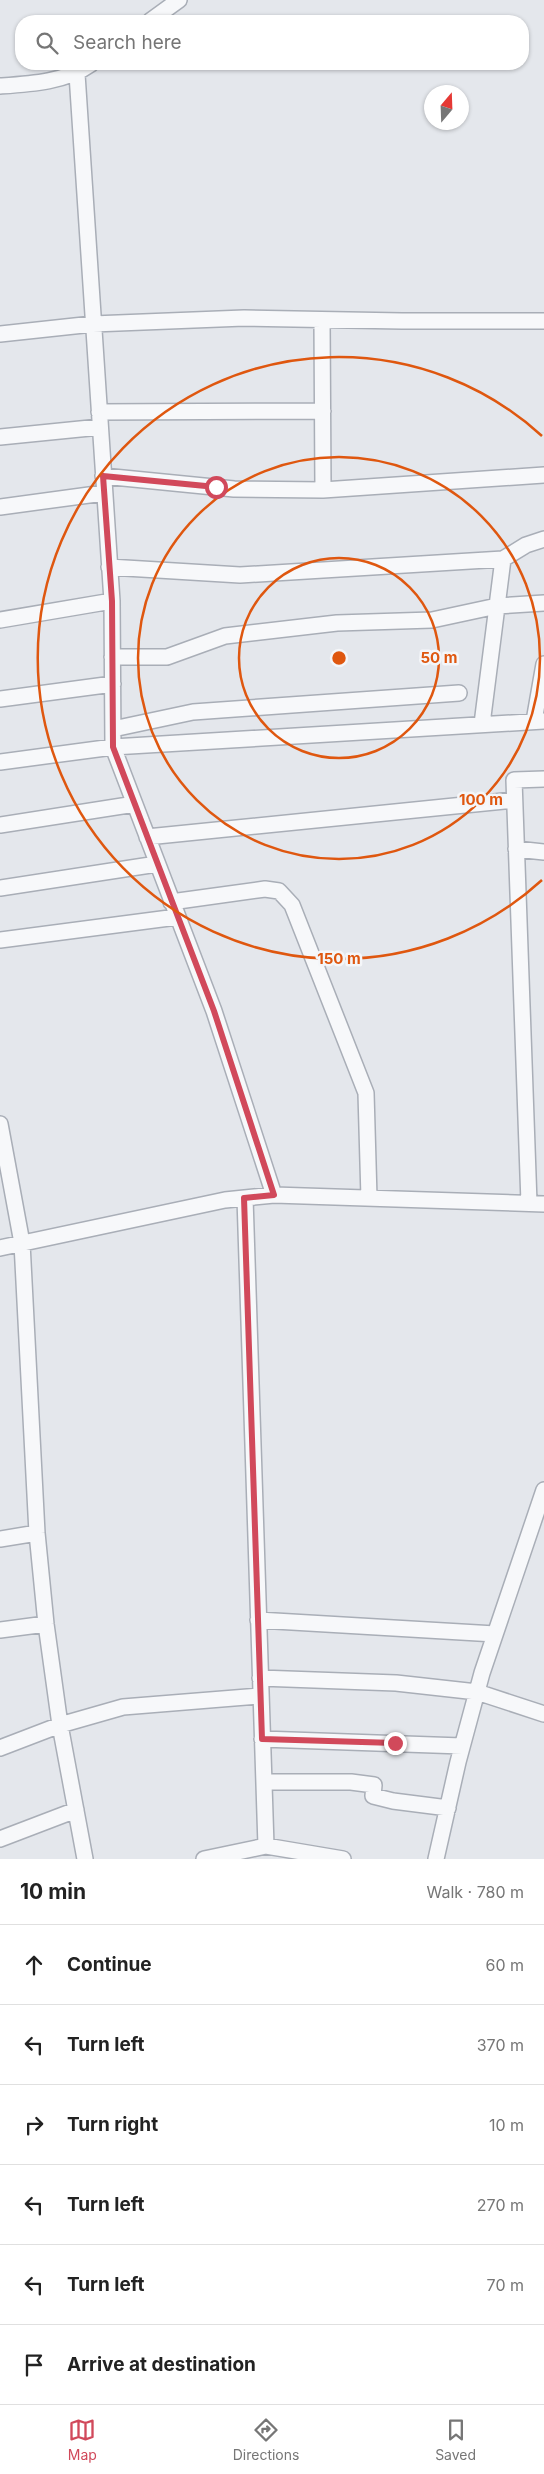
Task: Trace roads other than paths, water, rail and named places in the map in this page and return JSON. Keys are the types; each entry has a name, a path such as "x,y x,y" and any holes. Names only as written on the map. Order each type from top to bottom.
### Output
{"street":[{"path":"159,15 180,0"},
{"path":"0,86 23,84 77,74 83,70"},
{"path":"77,74 112,601 113,747 214,1011 274,1195"},
{"path":"0,334 93,324 244,318 544,321"},
{"path":"322,320 323,490"},
{"path":"0,437 100,420 323,411"},
{"path":"103,476 234,489 323,490 544,475"},
{"path":"0,507 104,493"},
{"path":"109,567 240,575 504,559 526,545 544,539"},
{"path":"482,724 504,559"},
{"path":"0,620 112,601"},
{"path":"112,657 167,657 225,636 337,623 432,620 497,606 544,603"},
{"path":"0,762 113,747 539,721 544,664"},
{"path":"0,700 113,684"},
{"path":"113,729 193,712 459,692"},
{"path":"0,1248 225,1200 274,1195 536,1204 516,850 514,780 544,779"},
{"path":"147,837 514,800"},
{"path":"0,826 135,804"},
{"path":"516,850 544,852"},
{"path":"0,888 157,864"},
{"path":"172,902 265,889 279,892 292,905 366,1093 370,1198"},
{"path":"0,940 178,917"},
{"path":"0,1124 22,1243 37,1533 46,1624 60,1725 85,1859"},
{"path":"244,1198 266,1846"},
{"path":"436,1859 462,1746 477,1692 544,1490"},
{"path":"0,1538 37,1533"},
{"path":"258,1620 495,1634"},
{"path":"0,1630 46,1624"},
{"path":"260,1678 396,1683 477,1692 544,1714"},
{"path":"0,1748 60,1725 123,1707 260,1696"},
{"path":"262,1739 462,1746"},
{"path":"264,1782 351,1782 374,1785 373,1796 393,1801 448,1808"},
{"path":"0,1839 76,1810"},
{"path":"204,1859 266,1846 344,1859"}]}
